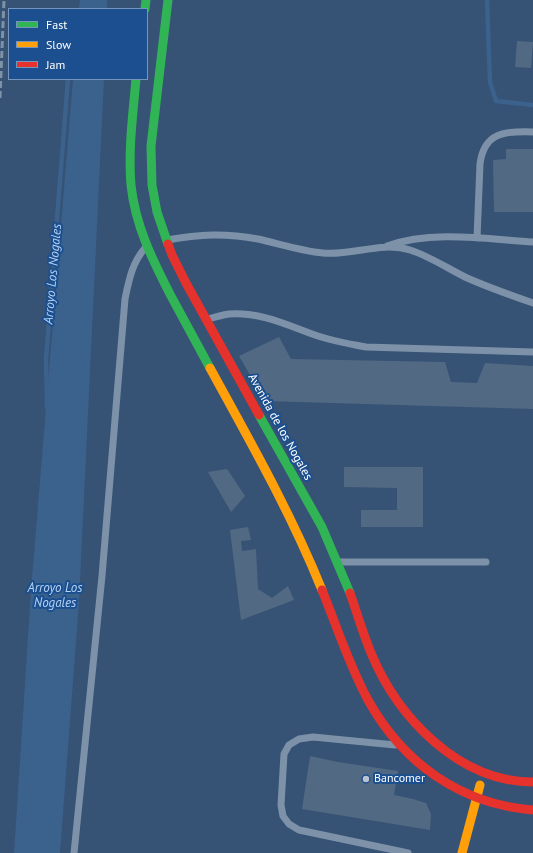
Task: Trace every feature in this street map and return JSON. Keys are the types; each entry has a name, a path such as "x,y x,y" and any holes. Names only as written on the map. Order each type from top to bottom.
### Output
{"main road":[{"name":"Avenida de los Nogales","path":"168,0 151,146 152,185 157,212 157,243 170,294 295,528 320,584 357,680 376,715 401,746 430,771 456,788 476,798 498,805 533,810"},
{"name":"Avenida de los Nogales","path":"136,80 129,167 137,219 157,243 176,262 206,319 318,520 348,588 371,654 387,684 403,710 431,739 459,761 483,773 518,782 533,782"},
{"path":"462,853 483,773"}],"lane":[{"path":"477,238 481,154 487,144 497,136 510,131 533,132"},
{"path":"74,853 102,576 125,299 137,257 157,243 193,235 217,234 259,240 324,254 342,254 383,247 402,240 422,238 477,238 533,242"},
{"path":"383,247 409,250 466,277 533,303"},
{"path":"206,319 228,314 246,314 269,318 316,336 366,347 533,352"},
{"path":"337,562 486,562"},
{"path":"401,746 313,737 299,738 289,745 284,754 281,805 283,816 289,824 299,830 408,853"}],"water":[{"path":"80,0 107,0 107,8 79,8"},
{"name":"Arroyo Los Nogales","path":"73,80 104,80 79,602 60,853 14,853 31,590"}],"building":[{"path":"517,41 533,42 531,68 515,67"},
{"path":"506,149 533,149 533,212 494,212 493,160 506,159"},
{"path":"279,337 291,359 445,362 451,382 477,383 485,363 533,366 533,409 265,401 239,356"},
{"path":"344,467 423,467 423,527 361,527 361,510 397,510 397,488 344,487"},
{"path":"227,469 245,496 231,512 208,472"},
{"path":"248,527 251,540 241,541 242,551 256,549 258,589 272,598 288,586 294,600 241,620 230,530"},
{"path":"310,756 338,762 398,771 394,795 426,803 431,814 430,830 302,809"}],"waterway":[{"path":"487,0 490,82 496,101 533,105"},
{"name":"Arroyo Los Nogales","path":"47,408 46,359 68,80"}],"railway":[{"path":"0,98 4,0"}],"traffic: fast":[{"path":"145,8 146,0"},
{"path":"168,0 151,146 152,185 157,212 168,244"},
{"path":"136,80 131,132 130,172 136,214 158,270 210,368"},
{"path":"259,415 322,527 350,593"}],"traffic: slow":[{"path":"210,368 283,505 322,590"},
{"path":"462,853 480,785"}],"traffic: jam":[{"path":"168,244 186,283 259,415"},
{"path":"322,590 361,687 382,723 398,743 416,761 436,776 458,789 481,799 506,806 533,810"},
{"path":"350,593 368,646 383,677 397,701 434,742 456,758 480,771 506,779 533,782"}],"place":[{"name":"Bancomer","path":"366,779"}]}
